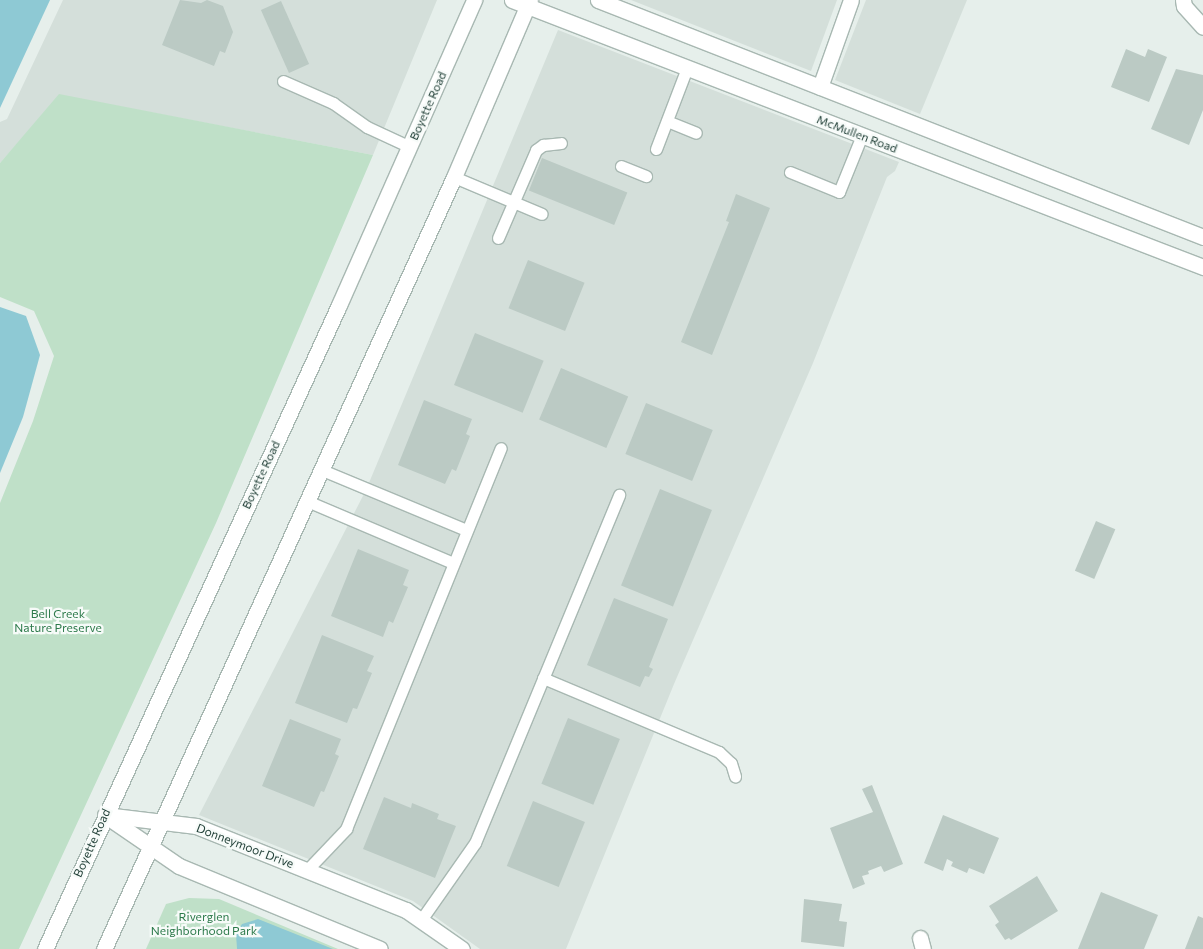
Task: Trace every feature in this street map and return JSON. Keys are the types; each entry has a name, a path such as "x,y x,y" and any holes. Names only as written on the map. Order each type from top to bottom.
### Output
{"street":[{"name":"Boyette Road","path":"45,949 410,147 474,0"},
{"name":"McMullen Road","path":"512,0 529,3 687,68 1203,266"},
{"path":"598,0 1203,237"},
{"path":"820,87 851,0"},
{"path":"1183,0 1184,6 1203,27"},
{"path":"104,949 149,846 454,177 529,3"},
{"path":"105,815 179,866 380,949"},
{"name":"Donneymoor Drive","path":"105,815 196,826 374,896 421,920 462,949"}],"lane":[{"path":"656,149 687,68"},
{"path":"283,81 333,103 367,127 410,147"},
{"path":"667,121 696,133"},
{"path":"790,172 839,192 862,136"},
{"path":"498,238 536,150 543,144 560,143"},
{"path":"621,166 646,176"},
{"path":"454,177 542,214"},
{"path":"307,870 346,829 466,530 501,448"},
{"path":"322,470 466,530"},
{"path":"421,920 475,843 620,495"},
{"path":"307,501 453,563"},
{"path":"543,678 719,752 732,763 735,776"}],"shaded area":[{"path":"63,0 437,0 373,155 60,95 0,163 0,122 7,119"},
{"path":"631,0 837,0 811,71"},
{"path":"866,0 967,0 920,114 835,80"},
{"path":"558,30 899,162 895,171 887,177 813,363 674,684 566,949 480,949 413,901 199,815 366,490"}],"green space":[{"name":"Bell Creek Nature Preserve","path":"59,94 373,155 216,523 19,949 0,949 0,503 33,421 54,356 34,311 0,297 0,163"},
{"name":"Riverglen Neighborhood Park","path":"189,898 219,899 338,949 146,949 166,904"}],"water":[{"path":"0,0 50,0 0,108"},
{"path":"0,307 26,316 40,355 23,417 0,473"},
{"path":"258,919 333,949 237,949 236,934 242,924"}],"building":[{"path":"180,0 201,3 207,0 223,6 233,32 225,53 220,51 214,66 162,45"},
{"path":"281,1 309,64 289,73 261,10"},
{"path":"1126,49 1145,57 1148,49 1167,57 1149,102 1111,87"},
{"path":"1176,69 1203,75 1203,110 1189,145 1151,129"},
{"path":"542,158 627,192 614,225 529,190"},
{"path":"736,194 770,208 712,355 681,342 729,222 726,221"},
{"path":"528,260 585,283 565,331 509,308"},
{"path":"475,333 544,361 523,413 454,385"},
{"path":"561,368 628,397 606,448 539,420"},
{"path":"424,400 472,419 466,434 470,436 456,471 452,469 445,484 398,465"},
{"path":"646,403 713,430 692,481 625,454"},
{"path":"660,489 712,510 673,606 621,585"},
{"path":"1096,521 1115,529 1094,579 1075,571"},
{"path":"358,549 409,570 403,585 408,587 393,623 389,621 383,637 331,616"},
{"path":"614,598 668,619 649,667 653,669 649,677 645,676 640,687 587,665"},
{"path":"322,635 374,656 367,671 372,673 357,709 353,708 347,723 295,703"},
{"path":"568,718 620,739 593,805 541,784"},
{"path":"290,719 341,739 335,754 339,756 324,792 321,791 314,807 262,786"},
{"path":"872,785 903,864 884,872 881,866 868,871 869,874 862,876 865,884 853,889 830,828 873,812 862,789"},
{"path":"384,797 411,808 412,803 439,814 437,819 456,826 435,878 363,849"},
{"path":"533,801 585,822 559,887 507,866"},
{"path":"943,815 999,838 984,874 969,868 967,873 951,866 953,862 947,859 943,871 924,863"},
{"path":"1037,876 1058,911 1011,940 1009,938 1005,940 995,925 999,922 989,906"},
{"path":"1101,892 1158,915 1144,949 1078,949"},
{"path":"804,899 842,904 839,921 847,922 844,947 801,942"},
{"path":"1198,916 1203,918 1203,949 1185,949"}]}
